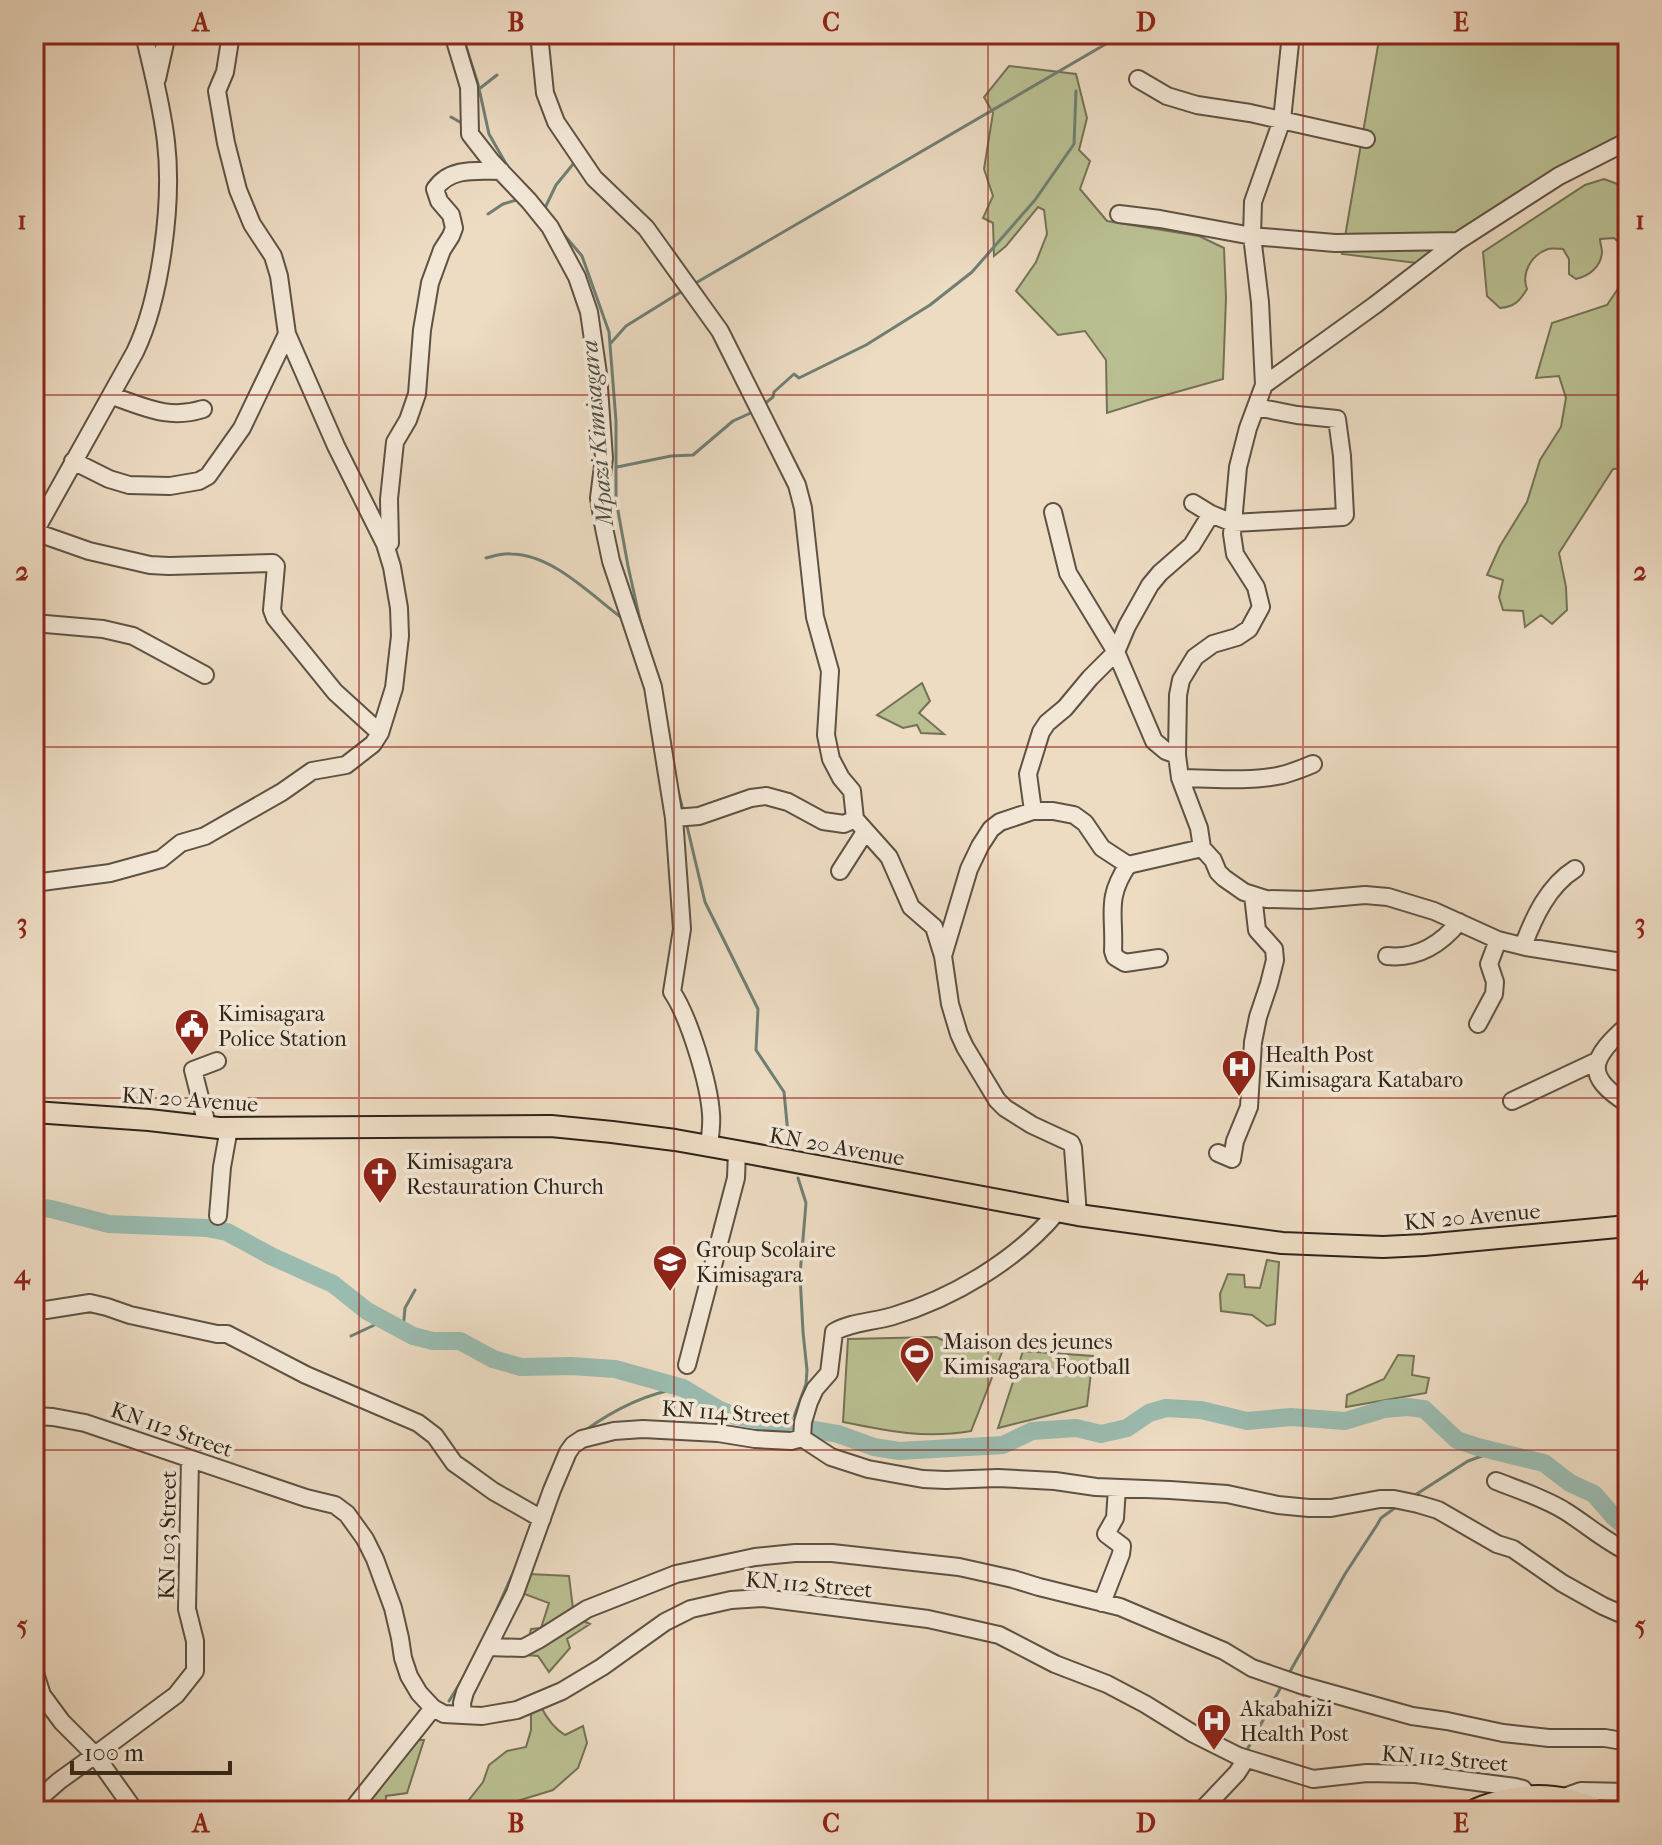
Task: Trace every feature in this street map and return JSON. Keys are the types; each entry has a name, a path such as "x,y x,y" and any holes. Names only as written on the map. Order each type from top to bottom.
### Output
{"main road":[{"name":"KN 20 Avenue","path":"34,1112 229,1128 551,1126 675,1140 1057,1212 1282,1243 1383,1247 1424,1245 1628,1226"},
{"path":"1473,1811 1527,1795 1564,1797 1599,1811"}],"street":[{"path":"144,34 166,143 167,202 154,301 135,352 34,532 89,551 150,565 273,563 276,566 272,610 275,618 335,692 380,733"},
{"path":"155,85 167,34"},
{"path":"34,883 110,873 161,859 181,843 205,836 312,771 346,765 373,744 380,733 394,688 400,636 399,608 385,544 336,446 287,334 273,256 252,224 238,190 217,91 225,72 231,34"},
{"path":"453,34 469,87 470,134 550,227 577,277 589,312 598,374 604,458 599,498 611,561 653,687 674,818 682,929 672,992 689,1026 709,1094 712,1116 709,1146"},
{"path":"539,34 545,93 556,122 594,178 646,228 720,331 797,485 803,508 815,617 830,671 826,735 831,759 852,791 860,826 889,857 911,907 934,927 959,1034 997,1100 1032,1125 1071,1143 1078,1215"},
{"path":"1291,34 1282,120 1253,202 1252,236 1260,302 1264,385 1238,467 1233,523 1232,545 1256,587 1261,607 1249,629 1237,637 1208,647 1195,657 1181,680 1177,714 1180,778 1199,828 1202,848 1224,878 1244,892 1266,899 1388,897 1434,911 1498,940 1628,963"},
{"path":"1138,79 1167,96 1197,105 1250,113 1366,139"},
{"path":"1264,385 1458,241 1516,202 1628,141"},
{"path":"385,544 390,543 389,499 395,442 408,420 417,394 422,330 430,283 454,228 451,215 439,201 435,189 455,173 501,171"},
{"path":"1119,214 1252,236 1335,243 1458,241"},
{"path":"73,461 129,485 170,486 199,481 208,476 242,428 287,334"},
{"path":"112,396 170,414 184,415 203,409"},
{"path":"1193,503 1233,523 1343,517 1346,512 1337,419 1256,407"},
{"path":"1053,512 1072,583 1116,652 1154,741 1177,755"},
{"path":"1033,811 1028,774 1041,732 1116,652 1150,585 1192,545 1211,514"},
{"path":"34,623 103,629 133,636 205,675"},
{"path":"1180,778 1240,780 1277,776 1313,764"},
{"path":"674,818 699,816 723,806 766,796 788,802 823,821 860,826"},
{"path":"943,956 969,869 991,829 1000,822 1033,811 1074,815 1085,823 1102,848 1128,865"},
{"path":"840,871 860,826"},
{"path":"1159,958 1125,963 1115,957 1112,901 1121,875 1128,865 1202,848"},
{"path":"1523,946 1542,905 1575,869"},
{"path":"1218,1153 1232,1159 1235,1141 1249,1107 1253,1042 1275,960 1274,949 1257,930 1253,895"},
{"path":"1387,956 1424,951 1438,944 1459,922"},
{"path":"1478,1024 1494,994 1495,982 1489,964 1498,940"},
{"path":"1628,1025 1605,1047 1597,1061 1597,1071 1607,1090 1628,1104"},
{"path":"207,1125 187,1072 217,1061"},
{"path":"1512,1101 1597,1061"},
{"path":"218,1216 229,1128"},
{"path":"687,1365 736,1178 737,1151"},
{"name":"KN 114 Street","path":"463,1715 465,1692 515,1593 568,1452 582,1439 614,1431 643,1429 705,1431 791,1441 803,1430 809,1402 815,1389 829,1373 834,1332 916,1308 976,1279 998,1266 1032,1238 1057,1212"},
{"path":"34,1308 46,1310 90,1303 130,1315 227,1334 306,1375 418,1423 435,1436 454,1463 493,1491 542,1519"},
{"name":"KN 112 Street","path":"34,1416 85,1423 335,1505 347,1514 365,1539 387,1589 409,1676 419,1693 433,1708 444,1714 482,1716 517,1710 562,1691 665,1622 691,1609 731,1600 762,1598 928,1619 999,1635 1055,1664 1107,1684 1192,1733 1246,1759 1313,1779 1367,1773 1416,1774 1515,1787 1523,1789 1527,1795"},
{"path":"803,1430 831,1457 868,1469 923,1479 1027,1479 1227,1494 1309,1508 1331,1508 1380,1499 1418,1504 1438,1510 1497,1544 1513,1549 1562,1583 1628,1617"},
{"name":"KN 103 Street","path":"34,1803 59,1781 168,1702 195,1671 195,1641 187,1609 190,1459"},
{"path":"1496,1481 1563,1510 1628,1552"},
{"path":"1102,1603 1121,1554 1122,1546 1106,1534 1115,1518 1117,1488"},
{"path":"488,1647 523,1648 587,1609 676,1574 732,1560 795,1553 832,1553 959,1567 1120,1607 1224,1651 1252,1668 1412,1716 1503,1733 1628,1742"},
{"path":"34,1670 42,1695 62,1722 95,1755 135,1811"},
{"path":"351,1811 433,1708"},
{"path":"1201,1811 1246,1759"},
{"path":"1564,1797 1581,1791 1628,1792"}],"green space":[{"path":"1380,34 1628,34 1628,137 1425,264 1342,254"},
{"path":"1009,66 1076,74 1087,118 1079,150 1090,161 1080,189 1107,221 1199,236 1224,248 1223,379 1107,413 1106,360 1085,331 1058,335 1016,291 1036,262 1047,234 1044,210 1038,207 994,256 993,223 983,218 993,196 984,169 993,113 984,97"},
{"path":"1604,179 1628,188 1628,251 1614,238 1600,239 1602,252 1597,266 1576,279 1569,274 1569,259 1563,249 1548,249 1529,265 1525,277 1527,289 1522,297 1513,305 1500,308 1487,296 1483,252 1585,185"},
{"path":"1628,274 1628,468 1613,469 1559,553 1567,610 1552,624 1541,615 1525,627 1523,611 1503,610 1499,597 1503,580 1487,575 1500,546 1527,502 1540,460 1561,427 1566,398 1559,376 1536,378 1552,323 1607,305"},
{"path":"922,683 930,701 919,713 944,734 921,733 917,725 903,728 877,715"},
{"path":"1267,1260 1279,1262 1275,1324 1267,1326 1252,1315 1221,1311 1220,1294 1228,1274 1244,1275 1245,1287 1260,1288"},
{"name":"Maison des jeunes Kimisagara Football","path":"936,1337 951,1344 1004,1347 971,1431 922,1434 843,1422 848,1339"},
{"path":"1023,1351 1093,1356 1087,1406 998,1428"},
{"path":"1398,1355 1414,1356 1412,1375 1429,1378 1426,1393 1346,1407 1347,1395 1384,1379"},
{"path":"529,1574 569,1576 573,1609 577,1618 590,1624 567,1639 570,1648 549,1672 538,1656 525,1655 531,1629 541,1628 549,1603 519,1592"},
{"path":"540,1705 550,1722 565,1735 583,1726 587,1743 578,1768 553,1790 517,1801 509,1811 449,1811 468,1801 483,1782 489,1765 507,1751 526,1747 531,1714"},
{"path":"412,1740 424,1740 407,1793 386,1796 385,1811 358,1811"}],"waterway":[{"name":"Mpazi Kimisagara","path":"462,34 478,84 489,134 509,169"},
{"path":"694,284 1123,34"},
{"path":"479,89 497,75"},
{"path":"763,405 794,374 799,378 866,345 930,305 972,272 1035,200 1074,144 1076,91"},
{"path":"451,117 465,125"},
{"path":"544,210 556,185 574,163"},
{"path":"488,214 503,204 520,199"},
{"name":"Mpazi Kimisagara","path":"560,230 582,256 609,332 616,421 616,500 628,566 650,654"},
{"path":"610,344 626,326 684,290"},
{"path":"617,467 671,456 693,455 733,421 753,412"},
{"path":"486,558 508,554 541,561 570,577 622,618"},
{"name":"Mpazi Kimisagara","path":"675,779 683,810"},
{"name":"Mpazi Kimisagara","path":"687,826 705,902 758,1009 756,1050 784,1092 788,1134 794,1154"},
{"name":"Mpazi Kimisagara","path":"791,1425 806,1384 807,1370 800,1275 806,1203 798,1178"},
{"path":"34,1207 109,1224 207,1228 227,1232 333,1284 367,1311 413,1336 433,1341 460,1341 493,1359 521,1367 615,1369 683,1388 735,1416 838,1434 874,1447 899,1451 1003,1445 1032,1431 1076,1428 1101,1434 1127,1428 1149,1413 1166,1408 1201,1410 1247,1421 1291,1417 1345,1421 1385,1409 1424,1409 1457,1440 1544,1463 1570,1483 1594,1494 1628,1529"},
{"path":"403,1330 405,1308 415,1290"},
{"path":"351,1336 385,1320"},
{"path":"583,1432 630,1404 683,1388"},
{"path":"1412,1497 1468,1461 1496,1451"},
{"path":"1288,1675 1345,1574 1381,1518 1399,1505"},
{"path":"489,1627 517,1564"},
{"path":"449,1701 462,1680"},
{"path":"1248,1748 1282,1685"}],"place":[{"name":"Kimisagara Police Station","path":"192,1057"},
{"name":"Health Post Kimisagara Katabaro","path":"1239,1098"},
{"name":"Kimisagara Restauration Church","path":"380,1205"},
{"name":"Group Scolaire Kimisagara","path":"670,1293"},
{"name":"Maison des jeunes Kimisagara Football","path":"917,1385"},
{"name":"Akabahizi Health Post","path":"1214,1752"}]}
